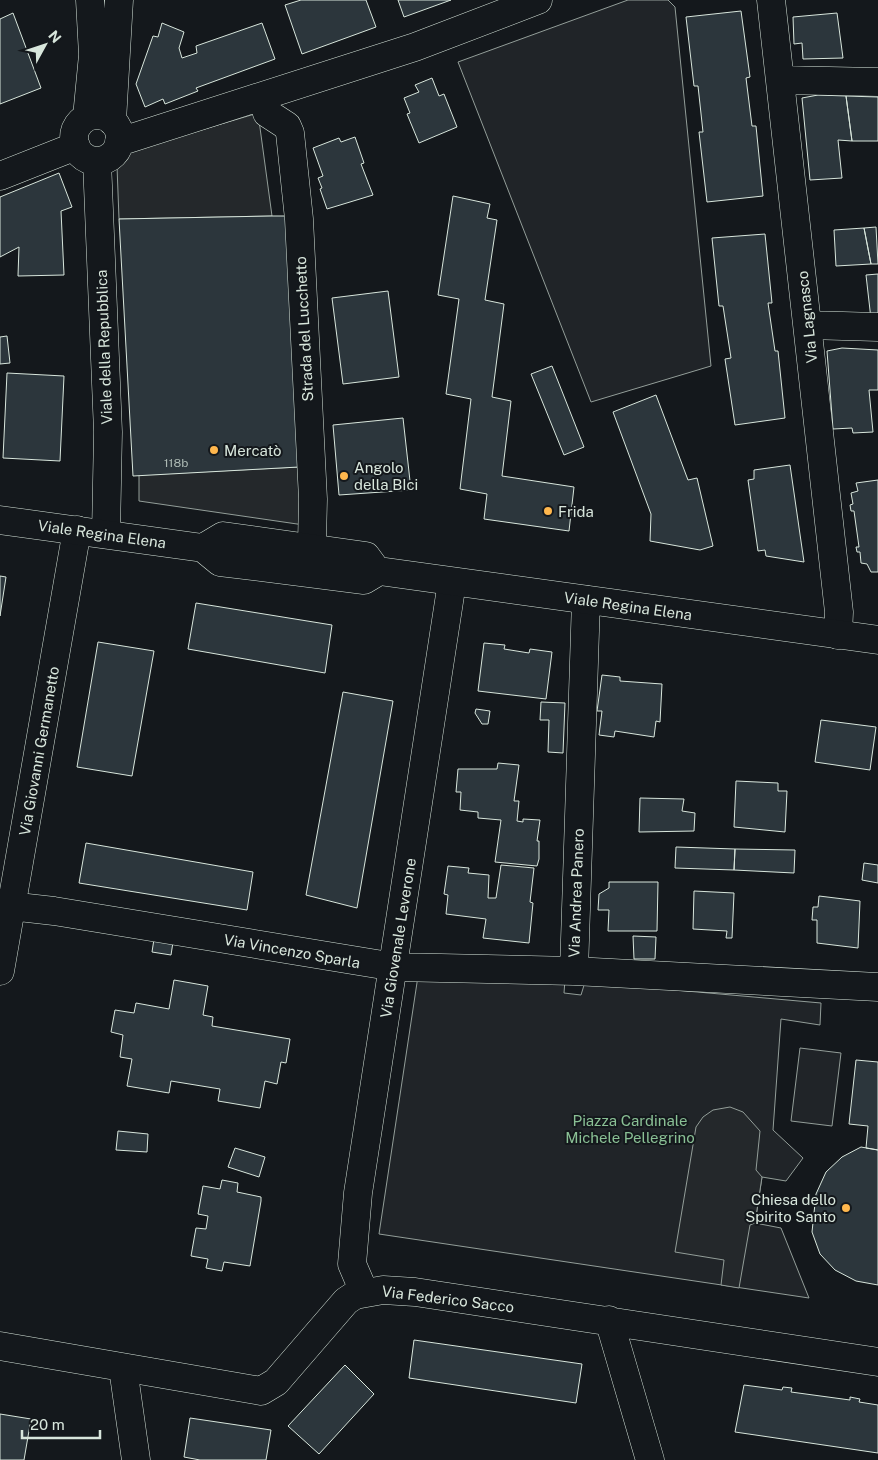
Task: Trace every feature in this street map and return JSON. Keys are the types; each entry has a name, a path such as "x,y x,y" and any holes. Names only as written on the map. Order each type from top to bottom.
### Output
{"street":[{"path":"0,176 86,153 111,155 93,55 90,0"},
{"path":"106,127 119,0"},
{"path":"106,127 262,97 415,47 538,0"},
{"name":"Via Lagnasco","path":"772,0 839,612 838,635"},
{"path":"780,80 878,82"},
{"name":"Strada del Lucchetto","path":"262,97 267,113 287,126 290,134 298,219 313,499 308,561"},
{"name":"Viale della Repubblica","path":"106,127 77,126 74,132 86,153 108,432 106,534"},
{"path":"808,325 878,327"},
{"name":"Viale Regina Elena","path":"0,520 203,548 223,536 308,561 366,556 377,571 878,640"},
{"name":"Via Giovanni Germanetto","path":"0,971 6,906 77,530"},
{"name":"Via Giovenale Leverone","path":"364,1292 352,1264 358,1194 395,967 452,582"},
{"name":"Via Andrea Panero","path":"586,600 574,971 878,987"},
{"name":"Via Vincenzo Sparla","path":"6,906 54,911 395,967 574,971"},
{"name":"Via Federico Sacco","path":"0,1346 261,1391 276,1382 346,1301 364,1292 383,1290 415,1292 610,1320 878,1362"},
{"path":"610,1320 650,1460"},
{"path":"123,1368 136,1460"}],"green space":[{"path":"628,0 668,0 675,7 711,366 591,402 458,62"},
{"name":"Piazza Cardinale Michele Pellegrino","path":"418,976 565,980 564,993 581,995 585,982 821,1003 820,1025 781,1019 773,1130 803,1158 786,1181 762,1177 755,1223 781,1228 809,1298 379,1234"},
{"path":"800,1048 841,1053 832,1126 791,1121"}],"shaded area":[{"path":"258,113 272,216 119,219 117,166 124,153"},
{"path":"299,467 304,525 139,501 139,475"},
{"path":"730,1107 743,1112 760,1131 756,1170 762,1177 755,1223 750,1225 739,1288 721,1285 724,1260 675,1252 696,1127 703,1117 713,1110"}],"building":[{"path":"301,0 366,0 376,27 302,54 285,5"},
{"path":"398,0 451,0 404,17"},
{"path":"741,11 750,77 746,78 752,126 756,126 763,196 707,202 699,132 703,132 698,86 694,86 686,17"},
{"path":"13,13 41,88 0,104 0,19"},
{"path":"837,13 843,58 803,59 802,43 794,44 793,17"},
{"path":"162,23 184,32 179,48 182,58 197,53 196,46 262,23 275,59 196,88 198,91 165,104 163,99 145,107 136,84 153,36 158,37"},
{"path":"432,78 439,96 444,94 457,127 419,143 407,114 410,113 404,98 419,92 415,85"},
{"path":"818,95 846,96 852,141 838,140 842,178 810,180 802,98"},
{"path":"846,96 878,97 878,141 852,141"},
{"path":"355,137 364,163 361,164 373,195 327,209 318,178 323,176 313,148 339,138 341,142"},
{"path":"59,173 72,207 61,211 64,275 18,276 19,247 0,257 0,197"},
{"path":"453,196 490,204 487,218 497,220 485,300 504,304 492,397 511,401 502,476 574,487 569,531 484,519 487,494 460,489 471,399 446,394 459,299 438,295"},
{"path":"286,216 299,467 133,476 119,219"},
{"path":"876,227 878,264 871,264 864,228"},
{"path":"864,228 871,264 836,266 834,230"},
{"path":"765,234 772,303 768,303 775,351 778,351 785,418 735,425 725,359 731,358 723,306 719,306 712,238"},
{"path":"878,274 878,318 871,319 866,275"},
{"path":"388,291 399,377 343,384 332,298"},
{"path":"7,336 10,363 0,364 0,337"},
{"path":"842,348 878,350 878,390 869,390 873,432 853,433 852,428 833,429 827,351"},
{"path":"552,366 584,447 564,455 531,374"},
{"path":"7,373 64,376 60,461 3,458"},
{"path":"656,395 688,480 697,478 713,546 700,550 650,541 651,514 613,412"},
{"path":"403,418 411,490 339,495 333,425"},
{"path":"790,465 804,562 766,556 765,550 758,551 748,480 754,479 754,470"},
{"path":"878,480 878,572 871,572 867,564 861,563 860,552 857,552 856,547 859,547 854,511 851,511 850,505 853,504 851,493 858,491 856,483"},
{"path":"0,576 6,577 0,616"},
{"path":"196,603 332,625 325,673 188,649"},
{"path":"98,642 154,651 132,776 77,767"},
{"path":"484,643 505,645 504,649 529,653 530,649 552,652 546,699 478,691"},
{"path":"602,675 620,677 620,681 662,684 660,722 656,721 654,737 615,731 614,737 599,735 602,711 597,711"},
{"path":"343,692 393,701 357,908 306,895"},
{"path":"541,702 565,703 563,753 548,752 549,720 540,720"},
{"path":"476,709 490,711 488,724 482,724 475,713"},
{"path":"821,720 876,727 870,770 815,762"},
{"path":"498,763 519,765 514,801 519,801 517,821 523,822 523,819 540,820 537,841 539,841 539,859 537,866 495,862 501,820 478,818 478,812 460,810 461,792 456,792 458,769 497,769"},
{"path":"736,781 778,783 778,791 787,791 785,832 734,827"},
{"path":"640,798 684,799 682,811 695,813 694,831 639,832"},
{"path":"86,843 253,872 247,910 79,883"},
{"path":"676,847 735,849 734,870 675,868"},
{"path":"735,849 795,850 794,873 734,870"},
{"path":"864,863 878,865 878,883 862,880"},
{"path":"501,865 534,868 530,902 533,903 529,943 483,938 486,919 446,914 448,895 444,894 448,866 469,868 468,873 489,875 488,898 496,898"},
{"path":"609,882 658,882 657,931 608,931 609,910 598,910 599,894 609,888"},
{"path":"694,891 734,893 732,938 726,938 727,931 693,929"},
{"path":"819,896 860,901 858,948 817,943 817,920 812,920 813,907 818,907"},
{"path":"633,936 656,937 655,959 634,959"},
{"path":"154,939 173,942 171,955 152,952"},
{"path":"174,980 208,986 203,1015 213,1017 212,1026 290,1039 286,1063 281,1062 277,1084 265,1081 260,1108 218,1101 220,1089 171,1081 169,1093 127,1086 132,1059 120,1057 123,1035 111,1032 115,1010 134,1013 136,1003 169,1009"},
{"path":"856,1060 878,1062 878,1150 866,1148 868,1126 849,1124"},
{"path":"118,1131 148,1134 147,1152 116,1150"},
{"name":"Chiesa dello Spirito Santo","path":"861,1147 878,1150 878,1285 856,1281 835,1270 820,1254 812,1232 816,1194 826,1172 842,1157"},
{"path":"235,1148 265,1157 259,1177 228,1167"},
{"path":"222,1180 238,1183 237,1192 261,1197 261,1201 250,1266 224,1262 222,1271 206,1268 208,1259 191,1256 196,1228 206,1229 208,1216 198,1214 203,1186 220,1189"},
{"path":"414,1340 582,1364 576,1403 409,1378"},
{"path":"345,1365 374,1394 319,1454 288,1426"},
{"path":"744,1385 782,1390 783,1387 792,1388 791,1392 850,1400 850,1397 860,1399 859,1402 878,1405 878,1453 735,1432"},
{"path":"0,1414 31,1419 24,1460 0,1460"},
{"path":"190,1418 271,1430 266,1460 200,1460 184,1457"}],"place":[{"name":"Mercatò","path":"214,450"},
{"name":"Angolo della BIci","path":"344,476"},
{"name":"Frida","path":"548,511"},
{"name":"Chiesa dello Spirito Santo","path":"846,1208"}]}
